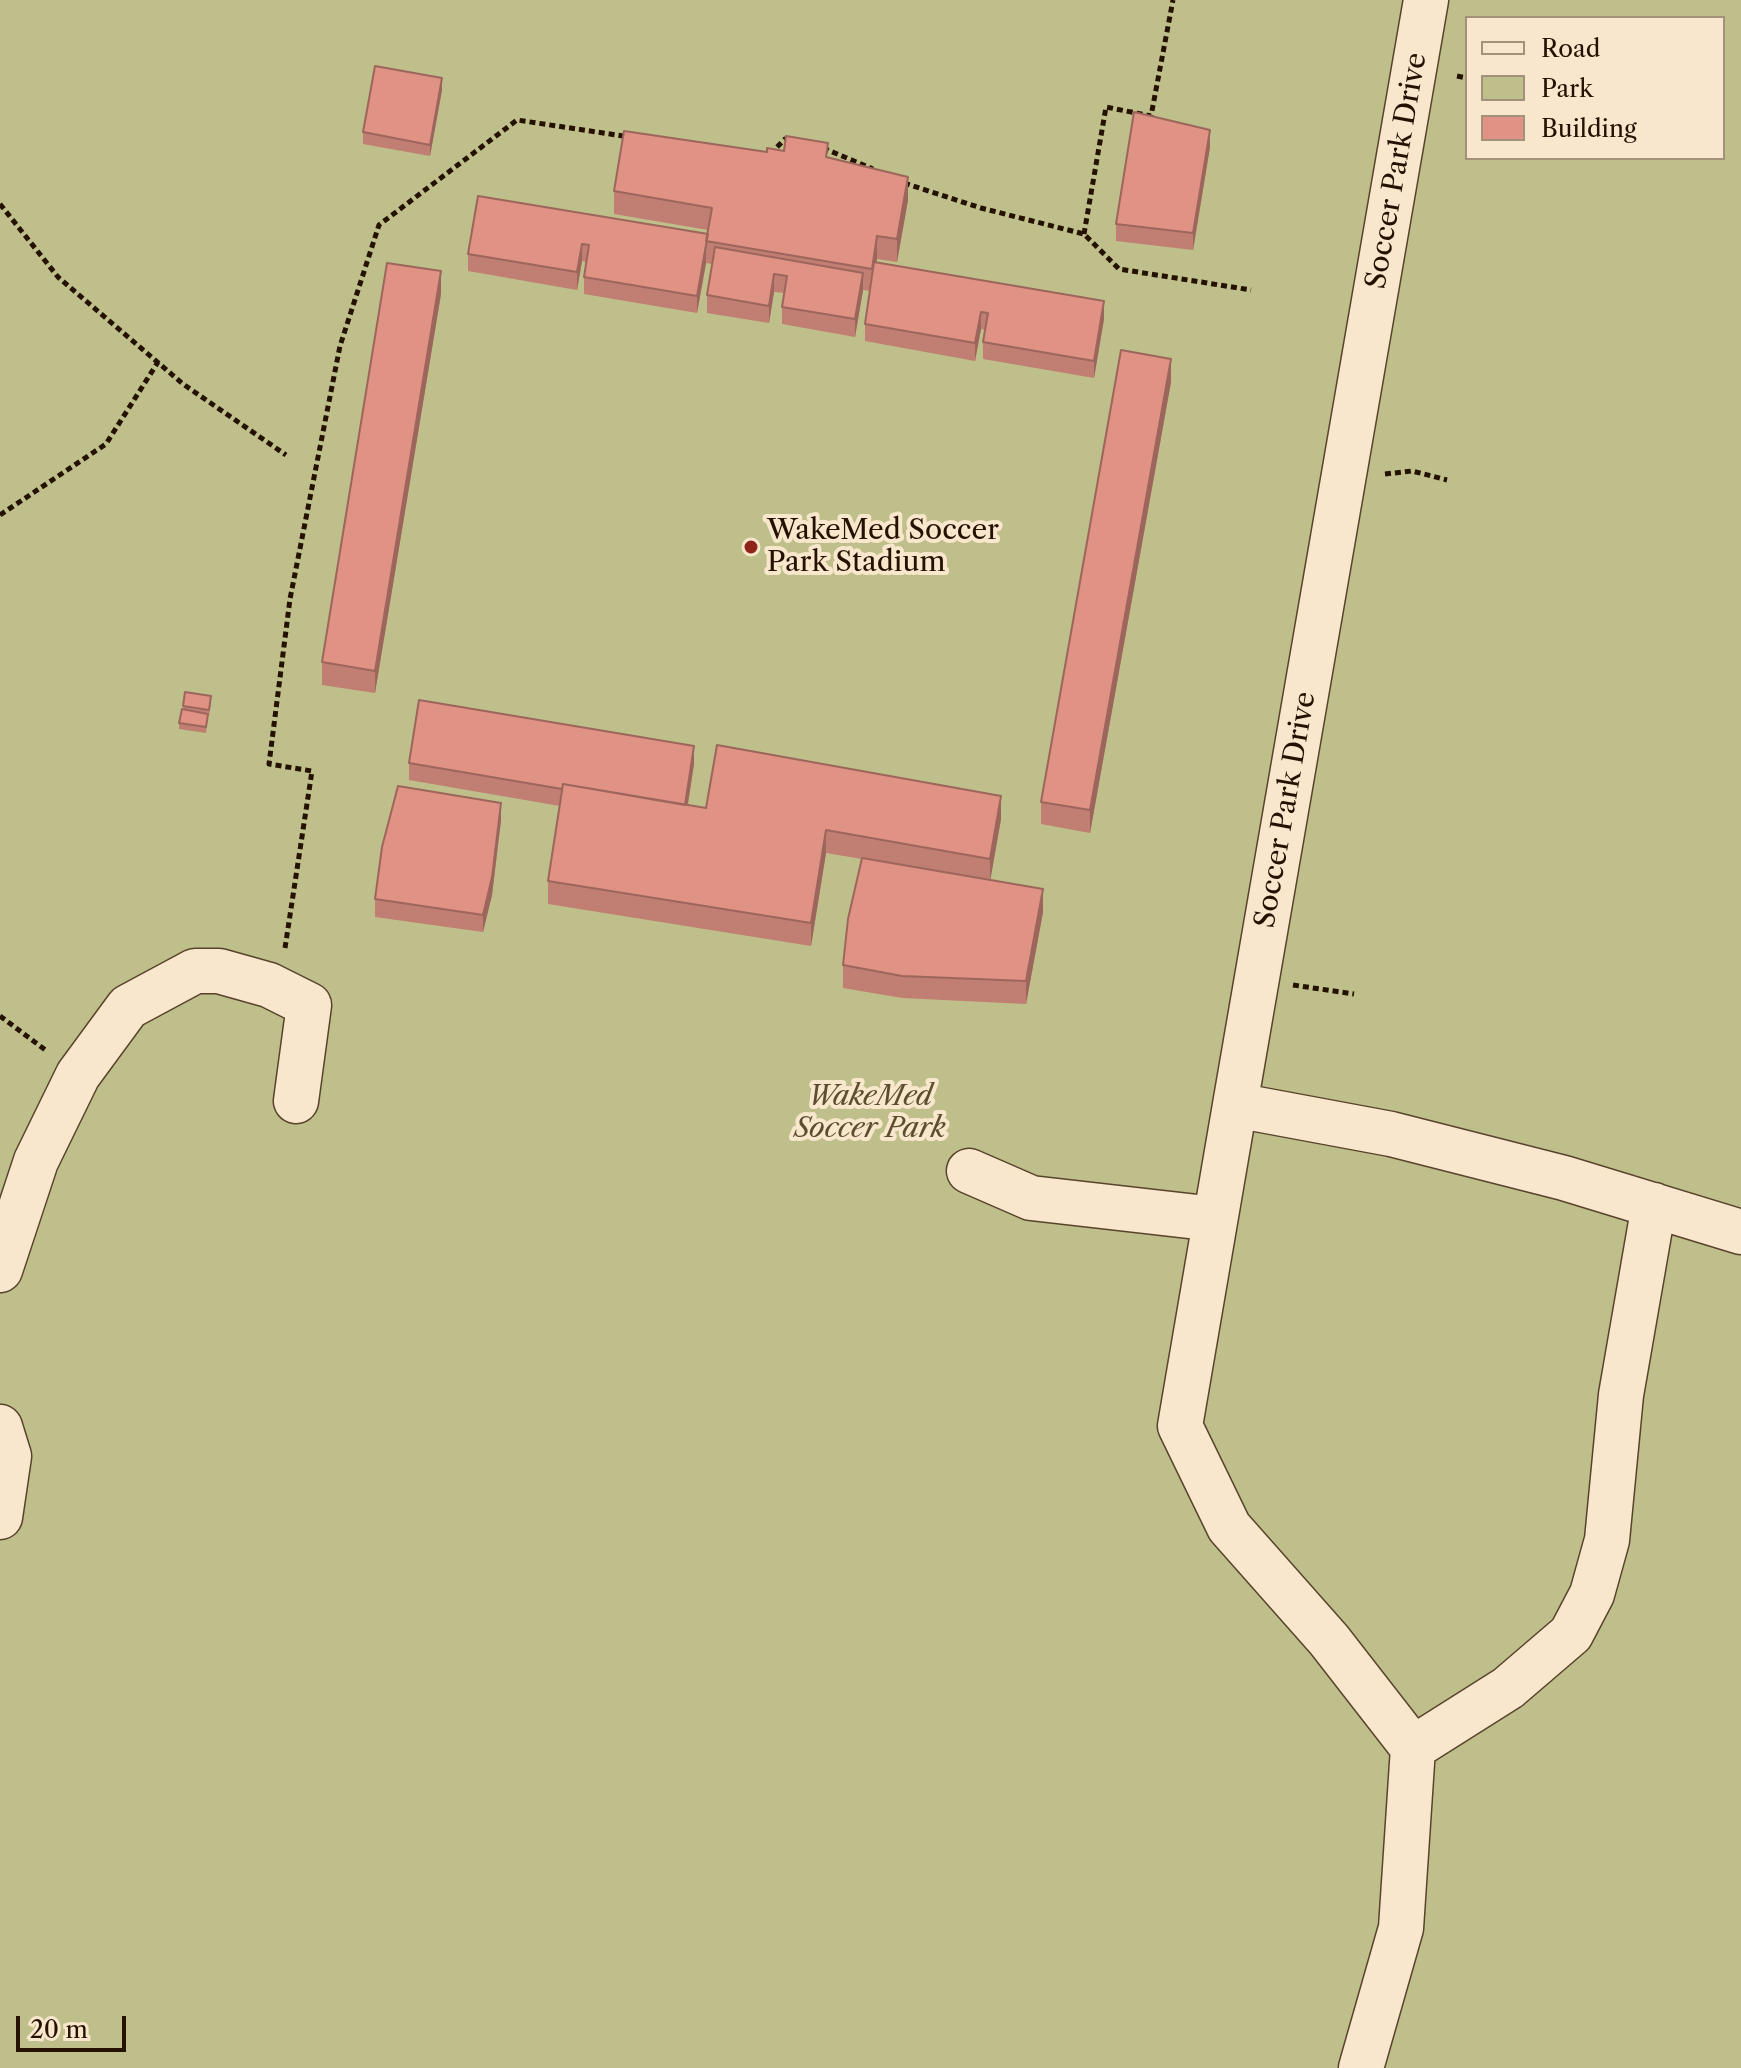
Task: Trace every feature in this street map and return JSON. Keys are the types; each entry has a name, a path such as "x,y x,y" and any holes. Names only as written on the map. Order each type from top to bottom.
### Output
{"street":[{"name":"Soccer Park Drive","path":"1413,1748 1329,1640 1229,1527 1180,1426 1426,0"},
{"path":"0,1270 36,1161 78,1075 128,1007 195,971 219,971 279,990 309,1005 296,1101"},
{"path":"1235,1105 1391,1134 1564,1178 1741,1232"},
{"path":"969,1171 1031,1198 1215,1219"},
{"path":"1361,2068 1401,1928 1413,1748 1508,1688 1571,1634 1592,1594 1607,1540 1623,1382 1654,1205"},
{"path":"0,1427 9,1456 0,1517"}],"path":[{"path":"1084,234 1106,107 1151,116 1173,0"},
{"path":"1457,76 1465,78"},
{"path":"279,990 312,771 269,764 290,599 340,346 379,225 517,120 645,140"},
{"path":"756,155 768,155 785,139 796,141"},
{"path":"819,146 883,174"},
{"path":"896,179 981,208 1084,234 1119,269 1251,290"},
{"path":"0,204 58,277 183,384 286,455"},
{"path":"0,515 106,444 158,362"},
{"path":"1344,472 1382,475 1412,471 1447,480"},
{"path":"1257,980 1354,994"},
{"path":"0,1016 78,1075"}],"green space":[{"name":"WakeMed Soccer Park","path":"0,0 1741,0 1741,2068 0,2068"}],"building":[{"path":"375,66 442,78 430,145 363,132"},
{"path":"1134,112 1210,130 1193,233 1116,224"},
{"path":"624,131 767,152 767,148 784,151 786,136 828,143 826,157 908,177 897,239 877,236 872,269 706,241 712,208 614,191"},
{"path":"478,196 708,234 697,296 584,277 589,245 582,244 577,272 468,254"},
{"path":"715,247 863,273 855,319 782,307 787,276 774,274 769,306 707,295"},
{"path":"874,262 1104,301 1094,361 983,342 988,313 981,312 975,343 865,324"},
{"path":"387,263 441,271 375,671 322,662"},
{"path":"1121,350 1171,359 1090,810 1041,802"},
{"path":"185,692 211,696 209,710 183,706"},
{"path":"419,700 694,746 685,805 563,784 562,789 409,763"},
{"path":"182,709 208,714 206,727 179,723"},
{"path":"717,745 1001,796 990,859 826,830 811,923 548,881 563,784 706,808"},
{"path":"398,786 501,803 492,877 483,915 375,899 382,847"},
{"path":"862,858 1043,889 1026,981 902,976 843,965 848,919"}],"place":[{"name":"WakeMed Soccer Park Stadium","path":"751,547"}]}
